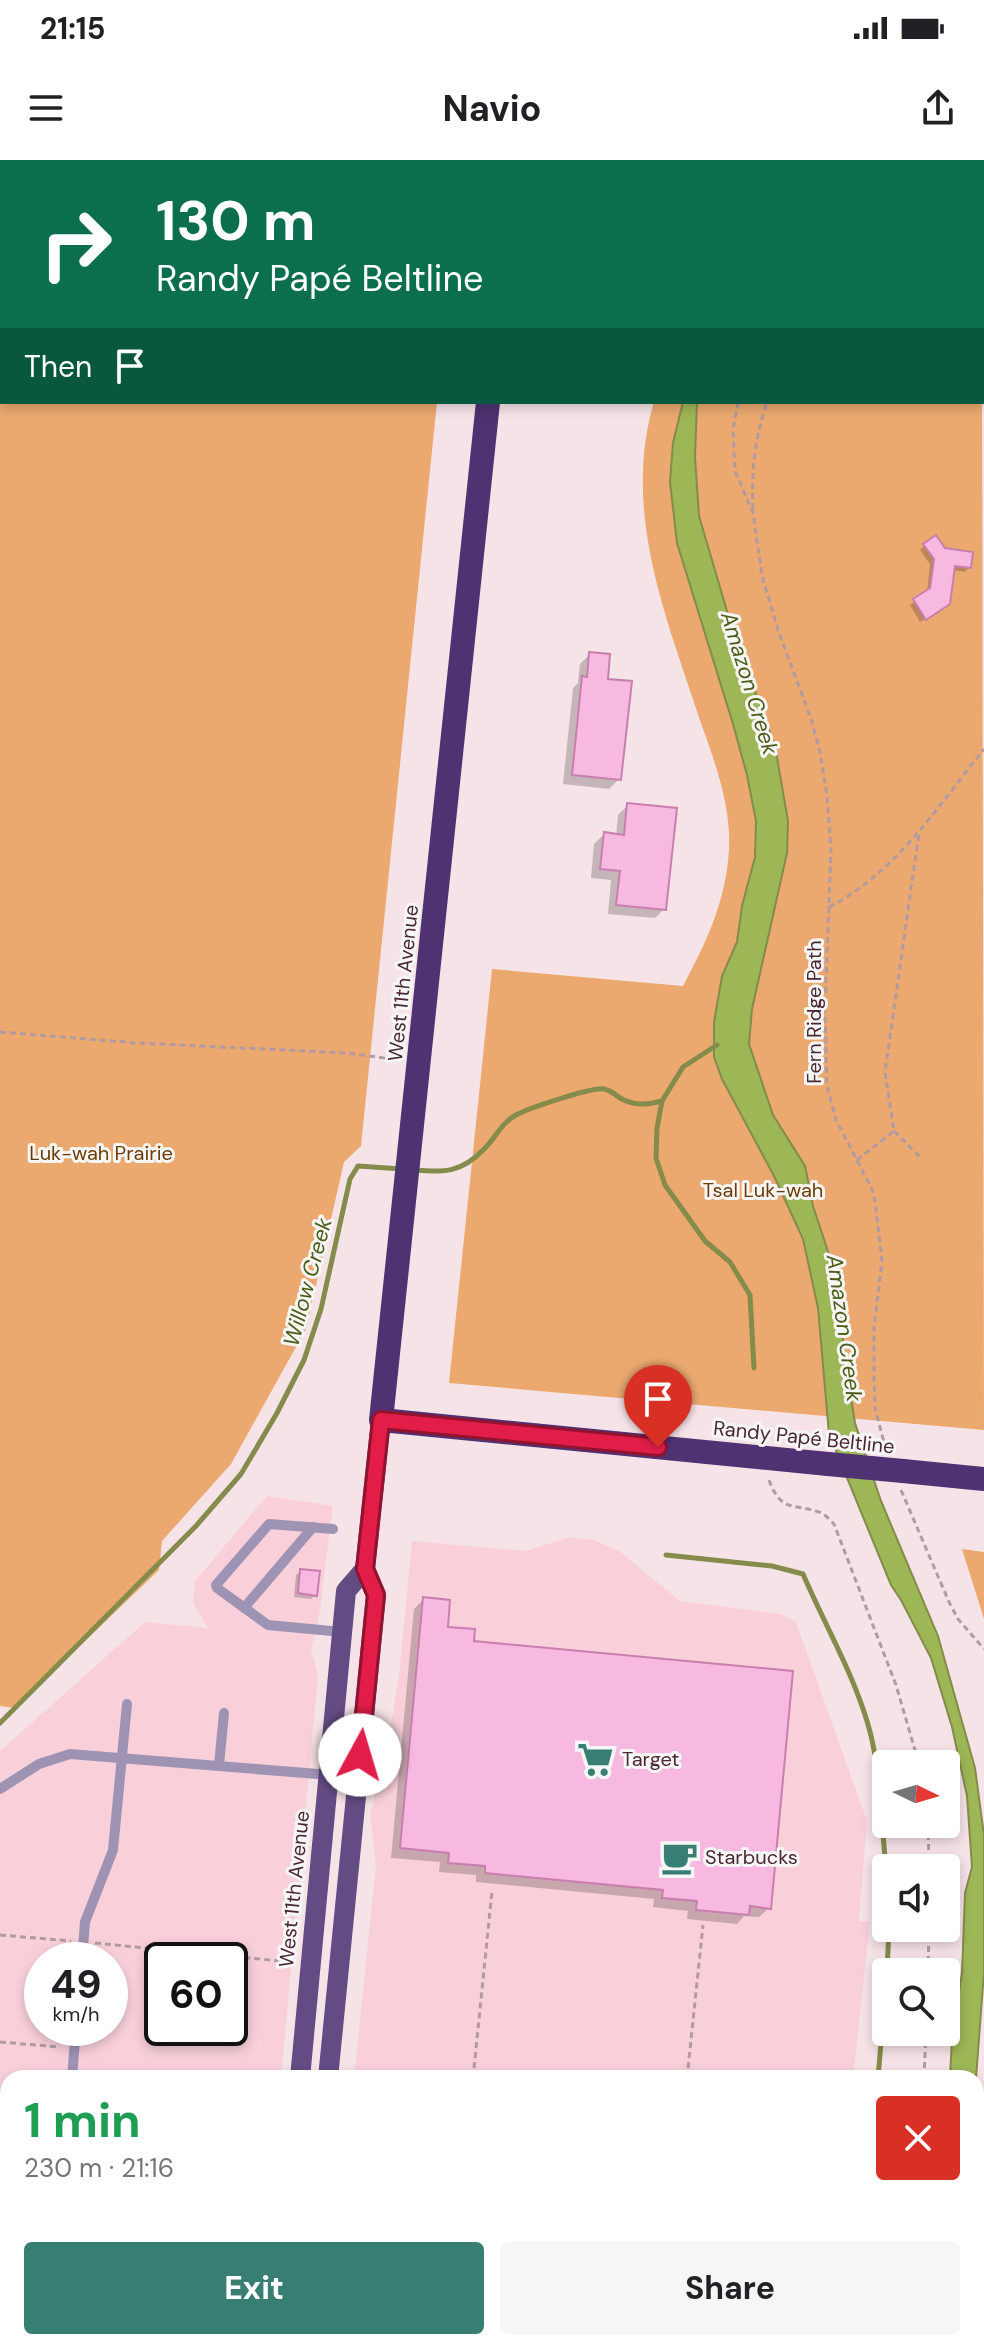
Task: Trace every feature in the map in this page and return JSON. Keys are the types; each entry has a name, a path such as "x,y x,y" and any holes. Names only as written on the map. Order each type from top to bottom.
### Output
{"highway":[{"name":"West 11th Avenue","path":"381,1420 488,404"},
{"name":"Randy Papé Beltline","path":"381,1420 828,1464 901,1479 984,1479"}],"main road":[{"name":"West 11th Avenue","path":"329,2070 376,1595 365,1569 381,1420"},
{"name":"West 11th Avenue","path":"301,2070 346,1591 365,1569"},
{"path":"327,1798 338,1815 334,1866 336,1872 347,1877"}],"lane":[{"path":"333,1529 266,1526 216,1585 268,1625 342,1632"},
{"path":"244,1608 313,1527"},
{"path":"84,1942 85,1922 113,1850 127,1704"},
{"path":"219,1765 224,1713"},
{"path":"0,1789 39,1764 58,1756 86,1753 330,1775"},
{"path":"73,2070 74,2048"}],"path":[{"name":"Fern Ridge Path","path":"738,404 733,430 735,471 753,513 762,576 820,752 827,795 831,849 825,1009 827,1086 836,1120 872,1189 875,1201 882,1261 874,1327 875,1408 887,1453"},
{"path":"753,513 751,477 767,404"},
{"path":"829,907 848,898 919,833 984,749"},
{"path":"919,833 885,1072 894,1131 922,1159"},
{"path":"0,1032 137,1043 347,1053 419,1063"},
{"path":"857,1160 894,1131"},
{"path":"762,1457 775,1495 793,1508 822,1512 834,1524 896,1685 915,1750"},
{"path":"901,1479 940,1585 958,1619 984,1649"},
{"path":"474,2070 492,1891"},
{"path":"688,2070 703,1925"},
{"path":"0,1935 84,1942"},
{"path":"128,1946 310,1964"},
{"path":"0,2042 74,2048"},
{"path":"924,2070 925,2046"}],"shaded area":[{"path":"267,1496 333,1506 319,1617 311,1650 318,1675 282,2070 0,2070 0,1751 145,1622 208,1628 193,1603 195,1581"},
{"path":"571,1537 594,1540 619,1551 680,1601 781,1614 796,1622 867,1821 859,1921 870,1922 854,2070 355,2070 376,1865 370,1815 390,1732 399,1675 412,1541 525,1551"}],"green space":[{"name":"Luk-wah Prairie","path":"0,404 437,404 361,1146 344,1162 306,1329 231,1464 162,1541 159,1570 15,1708 0,1706"},
{"name":"Tsal Luk-wah","path":"654,404 982,404 984,1430 449,1383 492,969 683,986 707,937 724,886 729,849 725,802 653,567 643,485 645,444"},
{"path":"962,1549 984,1552 984,1619"}],"water":[{"name":"Amazon Creek","path":"683,404 697,404 695,457 699,516 732,628 775,746 788,821 787,853 752,1009 749,1044 773,1115 805,1166 813,1206 838,1282 844,1353 855,1423 881,1501 938,1636 975,1768 984,1835 984,1972 977,2070 950,2070 952,2046 960,2046 965,1893 972,1867 960,1750 957,1750 931,1658 891,1585 829,1434 818,1308 803,1239 774,1176 722,1079 714,1057 714,1022 722,976 737,942 742,906 755,857 756,821 733,724 677,543 670,482 673,443"}],"building":[{"path":"936,535 945,548 973,552 971,568 955,566 950,604 926,620 913,599 930,588 934,559 923,544"},
{"path":"589,652 610,654 608,679 632,681 621,780 572,775 582,676 587,677"},
{"path":"627,803 677,808 666,910 616,905 620,871 600,869 604,832 624,835"},
{"path":"300,1569 320,1571 317,1596 298,1593"},
{"name":"Target","path":"423,1597 450,1600 448,1627 475,1629 474,1641 793,1671 771,1909 750,1906 749,1915 696,1910 697,1901 662,1898 663,1890 485,1873 485,1866 448,1863 449,1853 400,1848"}],"waterway":[{"name":"Willow Creek","path":"416,1170 444,1171 460,1167 487,1146 506,1122 516,1115 574,1095 604,1089 635,1104 662,1101 683,1067 717,1045"},
{"path":"662,1101 656,1158 665,1185 705,1241 730,1262 750,1295 754,1368"},
{"name":"Willow Creek","path":"0,1723 196,1526 241,1474 304,1360 321,1309 350,1179 358,1166 402,1169"},
{"path":"666,1555 772,1566 803,1574 861,1702 872,1738 885,1854"},
{"path":"888,1942 888,1958"},
{"path":"879,2070 881,2046"}],"place":[{"name":"Target","path":"596,1759"},
{"name":"Starbucks","path":"679,1857"}],"route":[{"path":"360,1755 376,1595 365,1569 381,1420 658,1447"}]}
